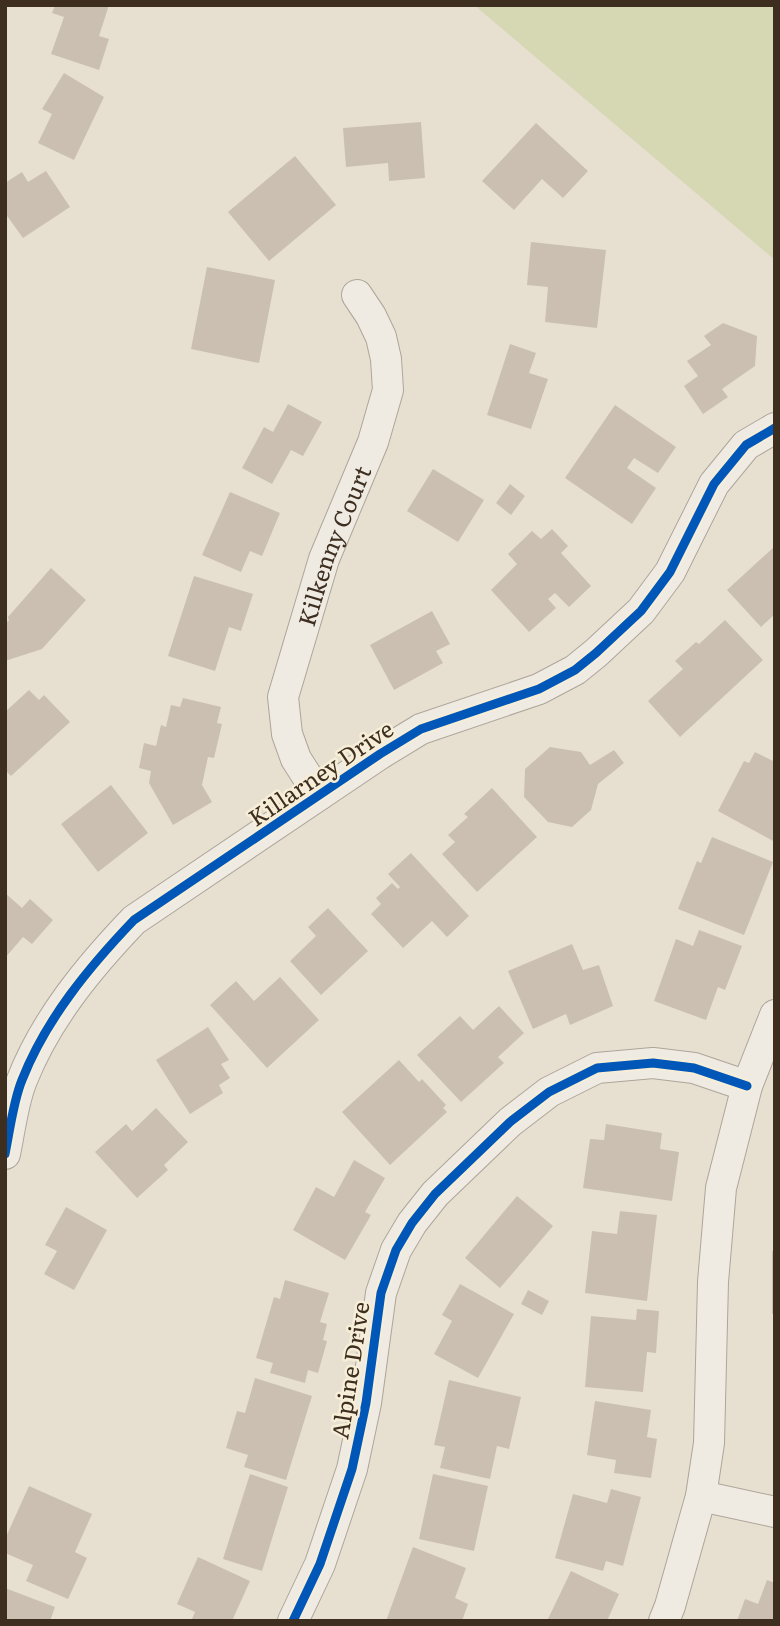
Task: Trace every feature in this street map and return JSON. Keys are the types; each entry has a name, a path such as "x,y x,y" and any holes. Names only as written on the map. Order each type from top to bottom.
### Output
{"street":[{"name":"Kilkenny Court","path":"319,795 296,759 287,734 284,697 324,559 373,442 388,390 381,337 357,295"},
{"name":"Killarney Drive","path":"5,1154 21,1082 41,1039 102,954 134,920 421,729 539,690 575,670 641,611 670,572 714,484 746,445 775,428"},
{"path":"664,1621 701,1496 709,1443 713,1282 721,1188 747,1086 775,1015"},
{"name":"Alpine Drive","path":"293,1621 320,1563 352,1469 366,1403 381,1293 396,1250 412,1223 435,1194 510,1122 549,1092 597,1068 653,1063 694,1068 747,1086"},
{"path":"701,1496 775,1512"}],"green space":[{"path":"474,5 775,5 775,260"}],"building":[{"path":"55,5 109,5 99,36 109,39 99,70 51,54 64,17 52,13"},
{"path":"64,73 104,97 74,160 38,143 52,114 42,109"},
{"path":"421,122 425,178 389,181 388,163 346,167 343,128"},
{"path":"536,123 588,171 563,198 542,179 514,210 482,181"},
{"path":"295,156 336,205 269,261 228,212"},
{"path":"46,171 70,207 23,238 5,213 5,183 22,172 28,182"},
{"path":"531,242 606,250 597,328 545,322 548,287 527,285"},
{"path":"207,267 275,280 259,363 191,349"},
{"path":"723,323 757,336 755,366 722,389 728,397 703,414 684,386 698,376 687,361 711,345 704,336"},
{"path":"510,344 536,353 529,373 548,379 531,429 487,415"},
{"path":"288,404 322,422 303,456 291,450 272,484 242,468 264,427 273,432"},
{"path":"615,405 676,447 658,473 634,458 627,468 656,488 632,524 565,478"},
{"path":"433,469 484,500 458,542 407,511"},
{"path":"510,484 525,496 511,515 496,503"},
{"path":"230,492 280,513 262,556 250,551 241,572 202,555"},
{"path":"552,529 568,546 561,553 591,586 569,607 555,593 548,599 556,608 529,632 491,590 517,564 508,554 532,531 541,539"},
{"path":"775,546 775,614 761,627 727,590"},
{"path":"51,568 86,600 42,649 5,661 5,622 9,621 8,617"},
{"path":"194,576 253,594 241,631 229,627 215,671 168,656"},
{"path":"432,611 450,644 436,651 443,663 394,690 370,645"},
{"path":"725,620 763,660 680,737 648,701 683,669 675,661"},
{"path":"29,690 39,700 44,695 70,722 11,776 5,770 5,712"},
{"path":"183,698 221,707 217,723 222,724 214,758 208,757 202,785 212,802 173,825 149,783 151,771 139,768 144,743 156,746 161,725 166,727 171,705 180,707"},
{"path":"550,747 581,752 590,765 614,750 624,763 598,784 591,810 572,827 548,822 524,797 525,769"},
{"path":"755,752 775,762 775,842 718,811 744,761 749,763"},
{"path":"111,785 148,833 98,872 61,824"},
{"path":"492,788 537,837 477,892 442,854 455,842 448,835 468,817 464,814"},
{"path":"712,837 773,862 744,935 678,909 697,861 701,863"},
{"path":"411,853 469,916 447,937 432,921 403,948 371,914 381,904 376,898 392,883 398,889 400,887 388,874"},
{"path":"5,893 22,908 30,899 53,920 32,944 23,937 5,958"},
{"path":"328,908 368,951 321,995 290,961 316,936 308,927"},
{"path":"699,930 742,946 725,990 718,987 706,1020 654,1001 676,939 693,946"},
{"path":"572,944 583,970 599,965 613,1006 570,1025 566,1014 533,1029 508,971"},
{"path":"280,977 319,1020 267,1068 210,1005 236,981 254,1001"},
{"path":"499,1006 524,1033 498,1057 504,1063 461,1102 417,1055 460,1016 473,1030"},
{"path":"208,1027 229,1060 221,1064 230,1078 219,1085 223,1093 190,1114 156,1060"},
{"path":"399,1060 419,1082 422,1079 446,1105 443,1108 447,1112 390,1165 342,1112"},
{"path":"156,1108 188,1142 164,1165 168,1170 137,1198 95,1152 126,1124 132,1131"},
{"path":"606,1124 662,1133 660,1149 679,1152 672,1201 583,1188 590,1139 604,1140"},
{"path":"354,1160 385,1178 365,1212 371,1215 345,1260 293,1230 316,1187 334,1197"},
{"path":"517,1196 553,1226 500,1288 465,1258"},
{"path":"66,1207 107,1230 74,1290 44,1274 57,1251 45,1245"},
{"path":"620,1211 657,1215 647,1301 585,1293 592,1231 617,1234"},
{"path":"772,1251 775,1251 775,1314 772,1314"},
{"path":"285,1280 329,1293 320,1322 327,1324 323,1340 327,1341 318,1373 308,1370 305,1383 270,1373 273,1363 256,1358 274,1297 280,1299"},
{"path":"460,1284 514,1314 478,1378 434,1354 452,1321 442,1315"},
{"path":"528,1290 549,1301 542,1315 521,1304"},
{"path":"637,1309 659,1311 656,1353 647,1352 643,1392 585,1387 591,1316 636,1320"},
{"path":"255,1378 312,1396 286,1480 244,1467 248,1455 226,1448 237,1411 245,1413"},
{"path":"449,1380 521,1397 509,1449 497,1446 490,1479 440,1468 445,1447 434,1445"},
{"path":"595,1401 651,1410 647,1437 657,1439 651,1478 614,1473 616,1460 587,1455"},
{"path":"250,1474 288,1487 262,1571 223,1559"},
{"path":"433,1474 488,1486 474,1551 419,1539"},
{"path":"29,1486 92,1514 75,1552 87,1558 68,1599 26,1581 33,1565 5,1553 5,1539"},
{"path":"611,1489 641,1497 623,1566 606,1561 603,1571 555,1558 573,1494 607,1503"},
{"path":"413,1547 466,1568 455,1598 468,1604 462,1621 386,1621"},
{"path":"198,1557 250,1581 232,1621 191,1621 195,1612 177,1604"},
{"path":"571,1571 619,1594 607,1621 547,1621"},
{"path":"767,1580 775,1583 775,1621 737,1621 745,1599 758,1604"},
{"path":"5,1588 55,1607 50,1621 5,1621"}],"cycle path":[{"path":"5,1154 19,1089 43,1036 85,975 134,920 421,729 539,689 575,670 641,611 670,572 714,484 746,445 775,428"},
{"path":"293,1621 320,1564 352,1469 366,1403 381,1293 396,1250 412,1223 435,1194 510,1122 549,1092 597,1068 653,1063 694,1068 747,1086"}]}
